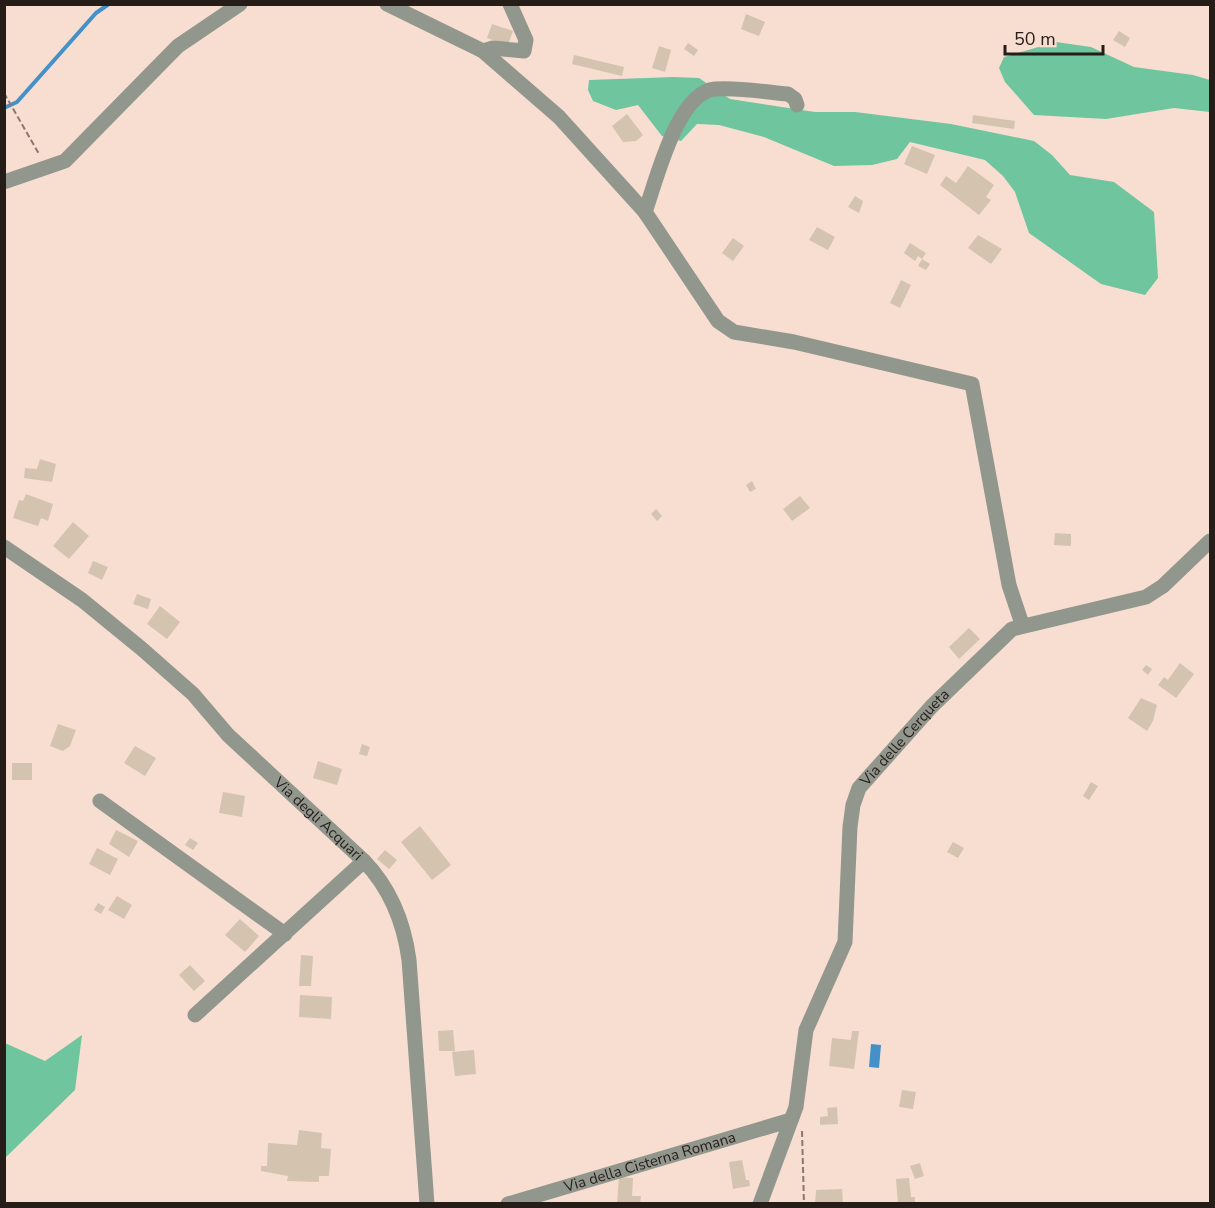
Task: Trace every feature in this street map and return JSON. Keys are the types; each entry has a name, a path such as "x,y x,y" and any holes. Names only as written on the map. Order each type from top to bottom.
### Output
{"street":[{"path":"4,182 65,160 178,46 240,4"},
{"path":"387,4 483,51 559,117 645,212 718,321 734,332 794,342 972,384 1009,585 1022,624"},
{"path":"483,51 493,48 524,51 526,40 510,4"},
{"path":"645,212 677,124 688,106 699,95 713,89 788,94 795,99 797,105"},
{"name":"Via delle Cerqueta","path":"760,1203 797,1102 805,1034 844,942 850,827 856,793 863,781 940,698 1004,635 1022,624 1146,597 1163,586 1210,542"},
{"name":"Via degli Acquari","path":"4,546 74,595 142,649 193,694 228,735 364,861 392,900 407,948 427,1203"},
{"path":"100,801 285,934"},
{"path":"195,1015 364,861"},
{"name":"Via della Cisterna Romana","path":"508,1203 791,1120"}],"path":[{"path":"4,93 45,168"},
{"path":"791,1120 800,1123 802,1134 804,1203"}],"green space":[{"path":"1056,42 1091,47 1134,67 1193,75 1210,80 1210,112 1174,108 1106,119 1034,115 1005,82 999,68 1004,57"},
{"path":"699,78 730,99 815,112 855,112 951,124 1034,141 1052,155 1070,175 1114,182 1154,212 1158,278 1145,295 1101,284 1029,233 1015,192 1003,176 985,160 910,142 897,159 872,165 834,166 764,137 719,125 697,124 681,141 662,136 638,105 616,110 593,101 588,90 589,80"},
{"path":"82,1035 75,1090 5,1158 5,1043 45,1061"}],"water":[{"path":"871,1044 881,1045 879,1068 869,1067"}],"building":[{"path":"746,14 765,22 759,36 741,29"},
{"path":"492,24 513,31 508,45 487,38"},
{"path":"1119,31 1130,38 1125,47 1113,40"},
{"path":"688,43 698,50 694,56 684,49"},
{"path":"659,46 671,50 665,72 652,68"},
{"path":"574,55 624,67 622,76 572,64"},
{"path":"627,114 643,135 636,141 623,142 612,126"},
{"path":"973,115 1015,121 1014,129 972,123"},
{"path":"912,146 935,155 927,174 904,164"},
{"path":"968,166 994,185 986,197 991,200 979,215 940,185 946,176 956,183"},
{"path":"855,196 863,201 859,213 848,207"},
{"path":"817,227 835,237 828,250 809,240"},
{"path":"978,235 1002,249 991,264 968,248"},
{"path":"733,238 744,246 733,261 722,253"},
{"path":"910,243 926,253 922,259 918,256 915,261 904,253"},
{"path":"922,259 930,264 926,270 918,266"},
{"path":"901,280 911,285 900,308 890,303"},
{"path":"40,459 56,464 52,482 24,478 25,468 37,469"},
{"path":"752,481 756,489 750,492 746,485"},
{"path":"26,494 53,504 48,521 41,518 38,526 13,518 19,500 23,501"},
{"path":"800,496 810,508 792,521 783,509"},
{"path":"656,509 662,516 657,521 651,514"},
{"path":"73,522 89,536 69,559 53,546"},
{"path":"1055,533 1071,534 1071,546 1054,545"},
{"path":"93,561 108,567 102,580 88,573"},
{"path":"137,594 151,599 148,609 133,604"},
{"path":"160,606 180,622 167,639 147,624"},
{"path":"969,628 980,639 959,659 949,647"},
{"path":"1180,663 1194,674 1176,698 1158,685 1164,677 1168,680"},
{"path":"1146,665 1152,669 1148,675 1142,670"},
{"path":"1141,698 1157,705 1153,721 1147,731 1128,718"},
{"path":"58,724 76,730 70,746 63,751 50,746"},
{"path":"362,744 370,747 367,756 359,754"},
{"path":"135,746 156,758 145,776 124,763"},
{"path":"318,761 342,769 337,785 313,778"},
{"path":"12,763 32,763 32,780 12,780"},
{"path":"1091,782 1098,786 1089,800 1083,796"},
{"path":"223,792 245,796 242,817 219,813"},
{"path":"420,826 451,865 432,880 401,842"},
{"path":"116,830 138,841 129,857 109,844"},
{"path":"190,838 198,843 193,850 185,845"},
{"path":"953,842 964,848 958,858 947,852"},
{"path":"97,848 118,859 110,875 89,864"},
{"path":"385,850 397,860 389,869 377,859"},
{"path":"117,896 132,905 124,919 108,910"},
{"path":"98,903 105,907 101,914 94,910"},
{"path":"240,919 259,936 245,952 225,935"},
{"path":"301,955 313,956 311,986 299,986"},
{"path":"190,965 205,981 194,991 179,975"},
{"path":"300,995 332,997 331,1019 299,1017"},
{"path":"453,1030 455,1051 439,1051 438,1031"},
{"path":"852,1031 859,1031 854,1069 829,1066 832,1038 851,1040"},
{"path":"474,1050 476,1074 455,1076 452,1052"},
{"path":"902,1090 916,1092 913,1109 899,1107"},
{"path":"837,1107 838,1124 820,1125 820,1117 828,1116 827,1108"},
{"path":"299,1130 322,1133 321,1148 331,1149 329,1176 319,1176 319,1182 287,1181 288,1176 261,1171 261,1166 267,1166 268,1143 297,1145"},
{"path":"742,1160 746,1180 749,1180 750,1186 733,1189 729,1162"},
{"path":"920,1163 924,1176 915,1179 910,1166"},
{"path":"619,1177 633,1178 632,1196 641,1196 640,1204 617,1204"},
{"path":"909,1178 911,1197 915,1197 915,1204 898,1204 896,1179"},
{"path":"842,1189 843,1204 815,1204 816,1190"}],"waterway":[{"path":"4,108 17,102 96,13 109,4"}]}
